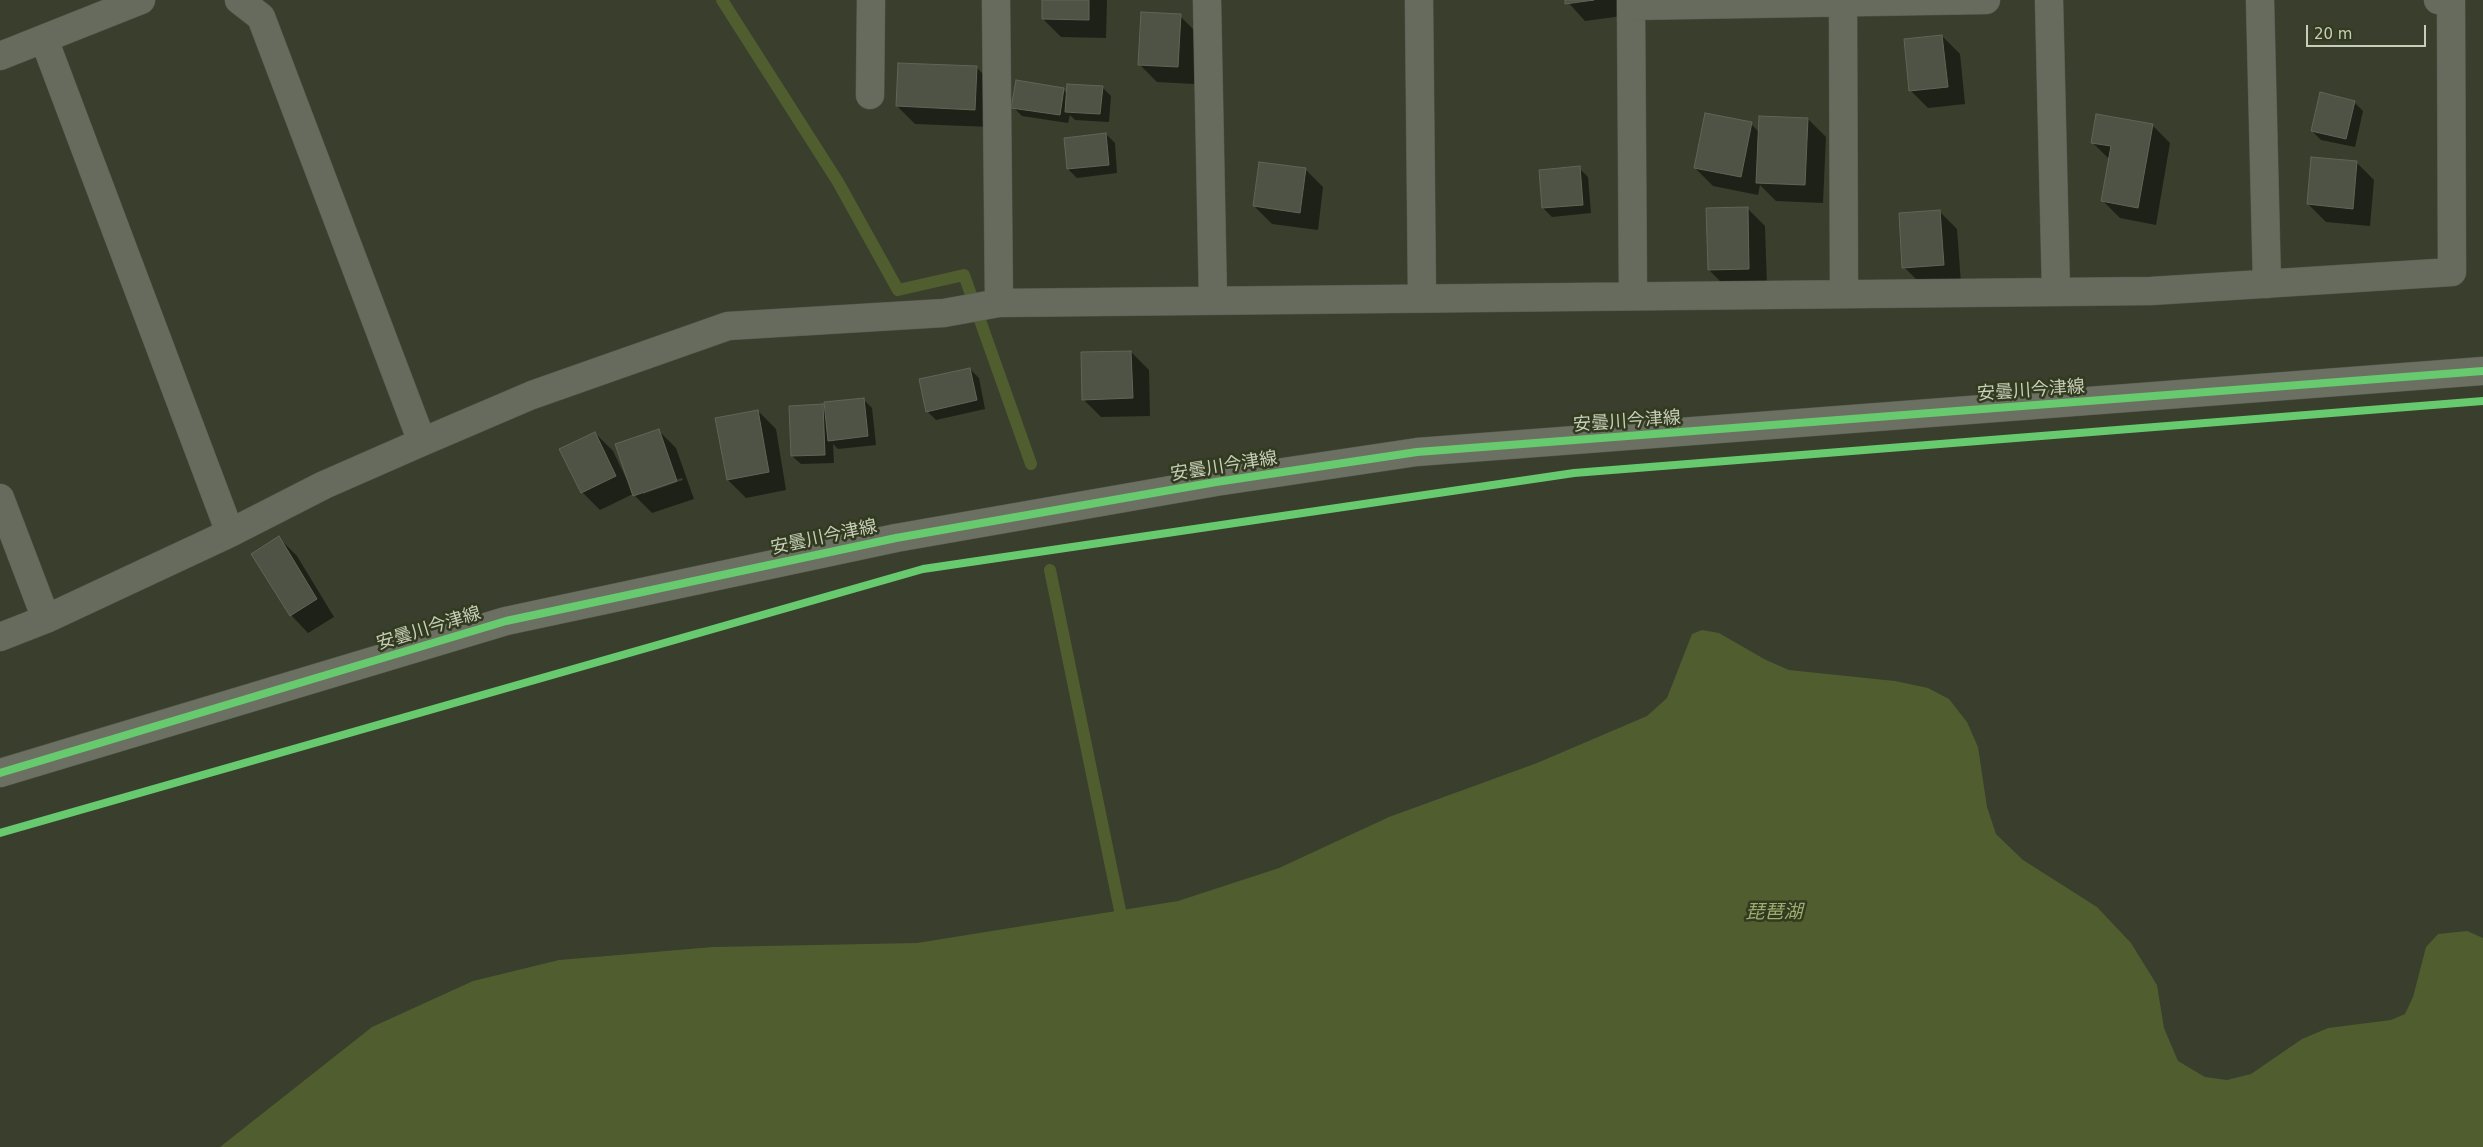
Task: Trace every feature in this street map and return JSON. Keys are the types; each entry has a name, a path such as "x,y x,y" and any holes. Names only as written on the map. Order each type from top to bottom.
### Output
{"main road":[{"name":"安曇川今津線","path":"0,773 506,621 896,538 1216,482 1417,452 2483,371"}],"street":[{"path":"0,56 141,0"},
{"path":"239,0 261,16 422,442"},
{"path":"870,95 871,0"},
{"path":"994,303 996,0"},
{"path":"1206,0 1213,300"},
{"path":"1419,0 1422,298"},
{"path":"1633,296 1631,3 1842,3 1986,0"},
{"path":"2049,0 2056,292"},
{"path":"2260,0 2268,284"},
{"path":"0,637 46,619 230,533 324,485 532,395 728,326 944,313 994,303 2152,291 2452,272 2451,2 2438,0"},
{"path":"1842,3 1844,294"},
{"path":"44,39 230,533"},
{"path":"0,498 46,619"}],"water":[{"name":"琵琶湖","path":"1702,630 1719,633 1766,660 1789,670 1895,681 1928,688 1949,699 1967,722 1978,747 1987,807 1996,834 2023,860 2097,907 2131,943 2157,985 2164,1028 2178,1061 2205,1077 2227,1080 2251,1074 2302,1039 2328,1028 2391,1020 2405,1014 2413,997 2426,947 2438,934 2467,931 2483,938 2483,1147 220,1147 372,1027 473,981 559,960 713,947 917,943 1178,901 1279,868 1389,817 1537,763 1647,716 1667,698 1692,634"}],"building":[{"path":"1042,0 1089,0 1089,20 1042,19"},
{"path":"1565,0 1594,0 1565,4"},
{"path":"1141,12 1181,14 1178,67 1138,65"},
{"path":"1942,35 1948,87 1909,91 1904,39"},
{"path":"898,63 977,66 975,110 896,106"},
{"path":"1016,80 1064,88 1060,115 1011,108"},
{"path":"1067,84 1103,86 1100,114 1065,112"},
{"path":"2320,92 2355,101 2346,139 2311,131"},
{"path":"1705,113 1752,122 1741,177 1694,168"},
{"path":"2096,114 2153,124 2138,208 2101,201 2111,146 2091,143"},
{"path":"1759,116 1808,118 1805,185 1756,183"},
{"path":"1106,133 1109,165 1067,169 1064,138"},
{"path":"2311,157 2357,161 2353,209 2307,204"},
{"path":"1259,162 1306,168 1300,213 1253,206"},
{"path":"1580,166 1583,205 1542,208 1539,170"},
{"path":"1748,207 1749,269 1708,270 1706,208"},
{"path":"1940,210 1944,265 1902,268 1899,213"},
{"path":"1131,351 1133,398 1082,400 1081,352"},
{"path":"970,368 977,400 926,412 919,379"},
{"path":"864,398 868,436 828,441 824,402"},
{"path":"823,404 825,455 791,456 789,406"},
{"path":"758,410 769,472 727,480 715,418"},
{"path":"659,429 677,481 633,496 615,444"},
{"path":"595,432 616,476 581,493 559,449"},
{"path":"279,536 317,599 290,616 251,554"}],"waterway":[{"path":"722,0 838,182 898,290 964,275 1031,464"},
{"path":"1050,570 1123,925"}],"cycle path":[{"path":"0,773 506,621 896,538 1216,482 1417,452 2483,371"},
{"path":"0,833 923,569 1574,473 2483,401"}]}
